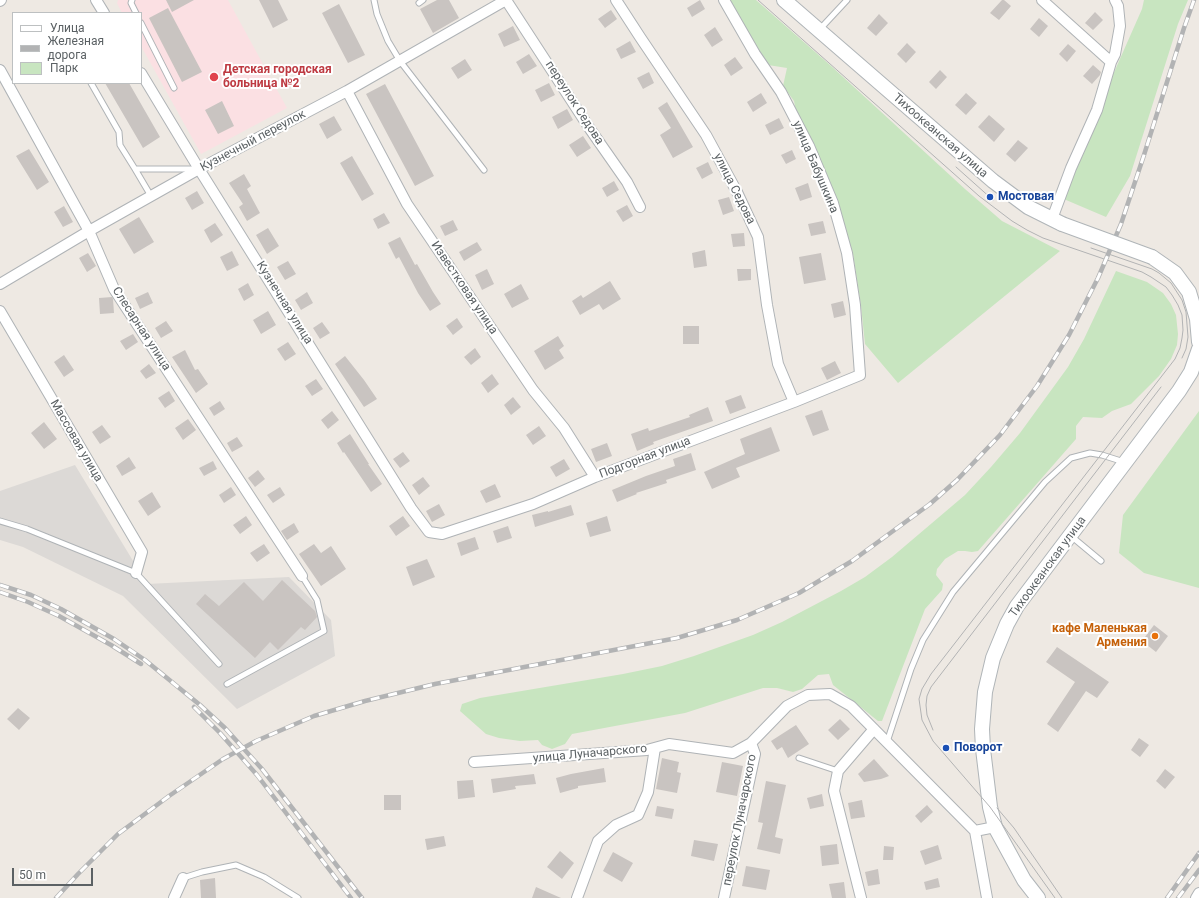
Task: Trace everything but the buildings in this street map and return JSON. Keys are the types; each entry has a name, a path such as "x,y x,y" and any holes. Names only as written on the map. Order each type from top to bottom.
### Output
{"main road":[{"name":"Тихоокеанская улица","path":"784,0 993,181 1028,207 1057,222 1152,257 1175,273 1189,292 1198,319 1199,342"},
{"name":"Тихоокеанская улица","path":"1038,898 1024,880 995,827 989,798 982,729 985,692 993,658 1007,624 1017,606 1070,535 1127,463 1179,391 1191,372 1199,349"}],"street":[{"path":"96,0 103,12"},
{"name":"Кузнечный переулок","path":"0,284 89,231 199,169 347,91 506,0"},
{"name":"переулок Седова","path":"506,0 590,129 627,182 640,207"},
{"name":"улица Седова","path":"616,0 706,135 737,192 758,237 767,306 778,364 794,402"},
{"name":"улица Бабушкина","path":"724,0 755,54 781,92 809,146 833,203 848,253 855,305 860,374"},
{"path":"1042,0 1111,62"},
{"path":"1057,222 1071,168 1098,110 1111,62 1115,54 1120,26 1118,6 1115,0"},
{"name":"Слесарная улица","path":"0,70 89,231 114,289 302,576"},
{"name":"Кузнечная улица","path":"142,75 199,169 411,508 429,532"},
{"name":"Известковая улица","path":"347,91 407,204 533,390 564,428 595,477"},
{"name":"Массовая улица","path":"0,310 142,552 136,573"},
{"name":"Подгорная улица","path":"429,532 442,534 533,504 595,477 794,402 860,374"},
{"name":"улица Луначарского","path":"474,762 647,750 669,744 733,753 751,743 787,706 808,695 830,694 851,706 975,831"},
{"path":"861,898 834,792 838,771 874,729"},
{"name":"переулок Луначарского","path":"724,898 755,754 751,743"},
{"path":"577,898 598,841 616,825 638,815 648,792 655,748"},
{"path":"987,898 975,831 995,827"},
{"path":"174,898 183,878"},
{"path":"1196,898 1199,893"}],"lane":[{"path":"132,0 131,3 136,12"},
{"path":"374,0 377,14 388,41 400,61 484,170"},
{"path":"818,31 847,0"},
{"path":"142,25 174,88"},
{"path":"92,84 119,132 120,145 151,196"},
{"path":"135,169 199,169"},
{"path":"887,742 911,669 924,640 953,592 1045,482 1071,458 1090,453 1102,455 1127,463"},
{"path":"0,521 27,529 136,573 219,664"},
{"path":"1070,535 1101,561"},
{"path":"228,684 324,631 317,600 302,576"},
{"path":"799,758 838,771"},
{"path":"183,878 202,872 236,865 264,878 298,898"}],"shaded area":[{"name":"Детская городская больница №2","path":"118,0 228,0 287,108 201,154 142,48 142,12 122,12 117,3"},
{"path":"75,465 147,584 289,577 331,620 335,656 237,709 123,596 23,547 0,540 0,491"}],"green space":[{"path":"725,0 756,0 1002,221 1060,251 898,383 865,344 853,254 843,222 797,116 794,101 783,86 787,68 768,65"},
{"path":"1144,0 1188,0 1178,24 1130,176 1106,217 1059,197 1142,9"},
{"path":"1116,271 1147,282 1163,293 1171,304 1176,315 1178,334 1177,345 1171,359 1159,376 1131,404 1112,411 1102,418 1083,417 1076,426 1076,439 978,551 958,551 945,559 937,569 936,575 943,584 942,590 925,609 882,721 878,721 833,685 829,674 818,675 802,689 793,692 777,688 763,688 685,713 572,734 565,744 552,749 542,745 538,740 520,741 499,738 486,734 460,711 462,704 480,698 623,674 662,666 694,656 753,635 782,622 865,577 892,557 965,495 1020,433 1068,367 1084,339"},
{"path":"1199,411 1199,588 1144,573 1119,553 1123,515"}],"tram line":[{"path":"758,0 979,196 1012,221 1043,238 1142,272 1166,287 1178,305 1182,315 1182,338 1180,348 1175,359 931,674 922,689 919,699 922,720 933,741 990,807 1055,898"},
{"path":"956,167 993,200"},
{"path":"1091,248 1152,269 1171,283 1182,300 1186,312 1188,337 1186,349 1182,358"},
{"path":"933,730 927,715 926,705 927,696 931,687 1161,387"},
{"path":"997,808 1014,828 1062,898"}],"railway":[{"path":"56,898 118,834 169,796 223,759 256,741 314,716 365,701 435,684 677,638 737,620 799,593 852,561 930,504 957,480 1000,435 1037,386 1069,335 1098,278 1121,224 1194,0"},
{"path":"0,585 31,595 61,609 114,639 145,660 200,705 225,728 262,769 362,898"},
{"path":"0,592 28,602 59,616 111,645 141,664"},
{"path":"194,707 220,733 257,775 351,898"},
{"path":"1167,898 1199,853"},
{"path":"1178,898 1199,870"}],"place":[{"name":"Детская городская больница №2","path":"214,77"},
{"name":"Мостовая","path":"990,197"},
{"name":"кафе Маленькая Армения","path":"1155,636"},
{"name":"Поворот","path":"946,748"}]}
